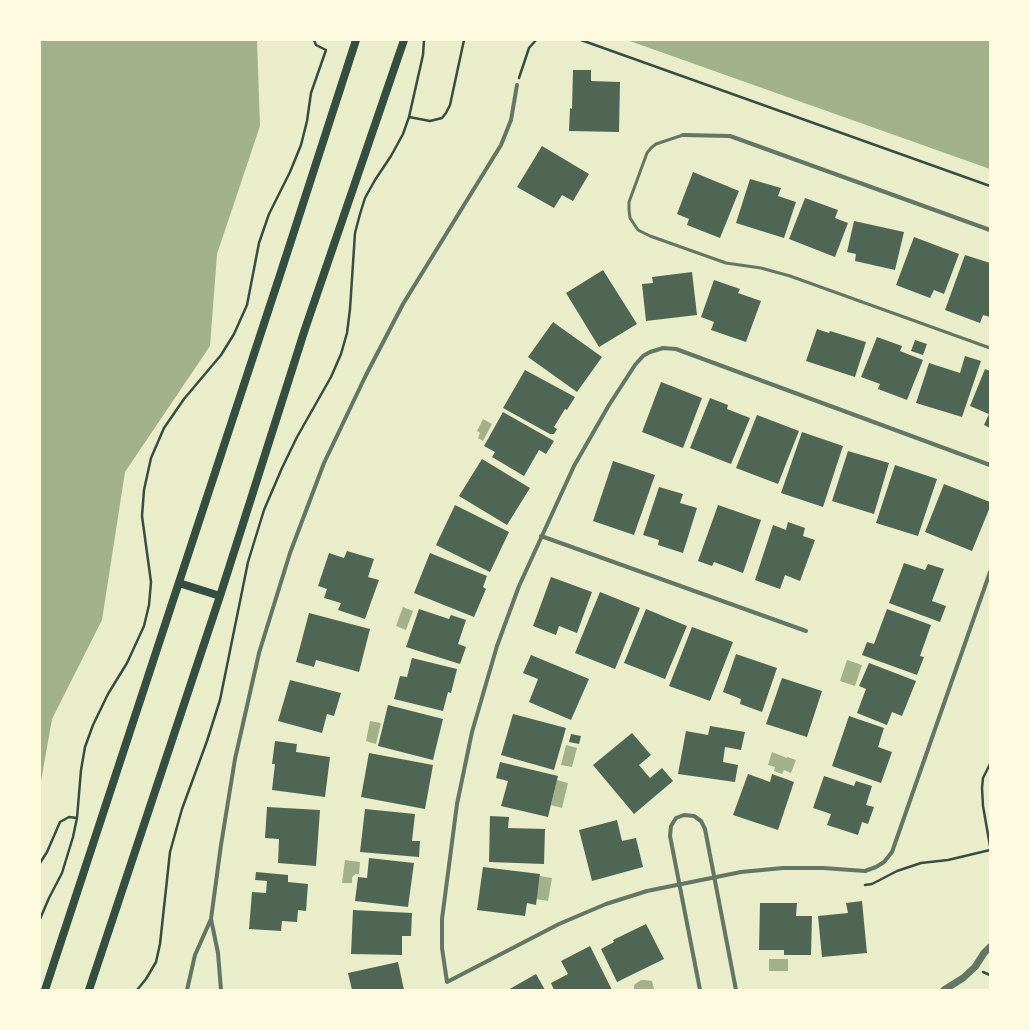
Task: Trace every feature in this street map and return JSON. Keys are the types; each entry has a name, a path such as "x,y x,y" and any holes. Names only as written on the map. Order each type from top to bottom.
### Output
{"main road":[{"path":"45,990 356,40"},
{"path":"90,990 220,596 305,329 404,40"},
{"path":"179,583 220,596"}],"street":[{"path":"187,990 195,955 211,919 221,844 235,759 259,653 290,553 324,463 366,375 403,304 501,145 512,120 517,86"},
{"path":"683,135 730,136 990,230"},
{"path":"990,465 676,349 663,348 643,356 635,365 609,406 574,466 519,586 497,646 470,740 457,804 442,919 442,948 447,982 559,924 606,904 647,891 741,872 783,868 823,868 865,871 884,862 892,852 990,572"},
{"path":"541,536 806,631"},
{"path":"700,990 670,836 671,826 676,818 684,815 694,816 701,821 705,829 736,990"},
{"path":"211,919 218,953 221,990"},
{"path":"944,990 971,971 990,947"}],"lane":[{"path":"683,135 656,144 647,153 629,202 628,210 630,218 638,230 650,236 720,261 775,271 790,276 990,348"}],"path":[{"path":"40,919 62,873 74,837 85,747 93,725 130,657 144,626 152,582 142,516 144,490 152,458 164,428 184,399 221,355 234,334 247,305 258,243 269,214 290,172 300,145 307,121 311,93 326,50 316,45 314,40"},
{"path":"137,990 156,962 160,944 170,852 182,809 207,741 220,700 248,562 264,510 282,468 296,437 331,377 341,354 347,333 355,233 360,214 365,198 403,134 409,117 423,55 424,40"},
{"path":"409,117 430,121 442,118 446,113 450,105 464,40"},
{"path":"517,86 529,48 536,40"},
{"path":"580,40 990,186"},
{"path":"990,765 983,778 982,788 983,806 990,846"},
{"path":"40,863 47,852 60,822 69,818 77,818"},
{"path":"865,886 921,863 948,860 990,850"}],"shaded area":[{"path":"40,40 257,40 260,126 217,254 210,346 125,472 102,620 52,719 40,787"},
{"path":"627,40 990,40 990,169"},
{"path":"483,419 492,424 483,441 478,438 480,433 477,431"},
{"path":"403,607 413,611 406,630 396,626"},
{"path":"847,660 862,665 855,686 840,681"},
{"path":"370,721 381,723 376,744 366,741"},
{"path":"566,745 577,748 572,767 561,765"},
{"path":"772,752 796,760 791,773 784,770 782,774 774,771 775,767 768,765"},
{"path":"557,780 568,783 562,808 551,805"},
{"path":"345,860 360,862 359,874 352,877 352,883 342,883"},
{"path":"540,876 552,878 548,901 536,899"},
{"path":"769,959 788,959 788,971 769,971"},
{"path":"641,980 652,981 654,989 634,990 634,985"}],"building":[{"path":"573,70 591,70 591,81 620,82 619,132 569,131 570,108 572,109"},
{"path":"542,146 589,174 573,201 562,195 554,208 517,187"},
{"path":"693,172 739,191 720,238 687,225 689,219 677,214"},
{"path":"750,179 781,188 778,196 796,202 784,238 736,223"},
{"path":"805,198 838,210 835,218 848,223 835,257 789,239"},
{"path":"854,221 904,232 895,270 855,261 856,254 847,252"},
{"path":"914,237 959,254 944,294 934,290 930,298 896,285"},
{"path":"965,255 990,263 990,317 983,315 980,323 945,310"},
{"path":"603,270 637,324 599,347 566,293"},
{"path":"692,272 697,315 646,321 642,284 653,283 652,277"},
{"path":"714,280 740,289 738,293 761,301 746,342 711,330 714,322 701,317"},
{"path":"553,322 602,357 577,392 528,357"},
{"path":"817,329 829,333 830,331 866,342 855,377 806,361"},
{"path":"877,337 902,346 900,351 923,360 907,400 878,389 880,384 861,377"},
{"path":"915,340 927,344 923,355 911,351"},
{"path":"965,356 981,361 962,417 916,403 929,363 960,373"},
{"path":"985,369 990,371 990,428 984,425 989,414 970,406"},
{"path":"525,370 575,397 567,410 565,409 554,427 557,429 554,434 550,434 503,408"},
{"path":"661,382 702,398 683,448 642,432"},
{"path":"710,398 728,405 727,409 750,418 731,464 690,448"},
{"path":"503,412 554,441 546,454 539,450 524,476 492,457 495,452 484,446"},
{"path":"757,415 799,431 778,484 736,468"},
{"path":"802,432 843,446 823,507 781,493"},
{"path":"848,451 889,463 874,514 832,501"},
{"path":"482,459 530,488 507,525 459,496"},
{"path":"613,461 655,475 634,535 593,521"},
{"path":"895,465 937,479 918,536 876,523"},
{"path":"944,484 990,502 990,507 972,551 925,532"},
{"path":"659,487 683,494 680,503 697,508 683,553 658,545 659,540 643,535"},
{"path":"455,505 509,532 490,572 436,545"},
{"path":"718,505 761,520 743,573 714,562 712,566 698,561"},
{"path":"788,522 805,528 803,536 815,540 800,581 785,575 780,589 755,580 773,525 786,530"},
{"path":"347,551 374,559 368,577 379,580 365,619 338,610 341,603 324,598 327,589 318,586 329,553 344,558"},
{"path":"430,553 487,576 483,587 486,589 474,617 414,593"},
{"path":"904,563 925,570 928,564 944,569 932,601 946,606 940,622 889,603"},
{"path":"551,577 592,592 577,633 559,626 556,635 533,626"},
{"path":"600,592 640,608 615,669 575,653"},
{"path":"419,609 449,619 451,615 466,620 458,644 466,647 460,664 406,647"},
{"path":"646,609 687,626 665,679 624,663"},
{"path":"887,609 931,625 920,656 924,657 917,675 862,655 867,642 874,644"},
{"path":"309,613 370,629 359,672 316,660 314,667 296,662"},
{"path":"692,627 733,642 710,701 669,686"},
{"path":"736,654 777,668 762,712 740,704 741,699 723,692"},
{"path":"531,655 589,679 571,720 529,702 538,679 523,673"},
{"path":"412,658 457,669 451,693 448,692 443,711 394,699 400,676 407,677"},
{"path":"869,663 916,681 902,716 892,712 887,725 857,713 866,689 859,686"},
{"path":"782,678 822,691 807,737 766,724"},
{"path":"290,680 341,693 334,716 327,714 322,733 278,721"},
{"path":"388,705 443,719 433,760 378,746"},
{"path":"513,714 566,728 554,770 501,755"},
{"path":"849,716 884,728 878,747 892,752 881,783 832,766"},
{"path":"710,726 745,732 741,750 725,747 723,762 738,765 735,782 678,774 686,731 708,735"},
{"path":"632,733 651,755 639,765 650,778 662,768 673,781 634,814 593,765"},
{"path":"571,734 581,736 579,744 569,742"},
{"path":"275,741 297,744 296,752 330,757 325,797 272,790 275,764 272,764"},
{"path":"369,753 433,765 425,809 361,797"},
{"path":"500,762 558,776 548,817 501,806 508,781 496,778"},
{"path":"748,774 770,782 772,774 794,782 778,830 733,815"},
{"path":"824,776 854,786 856,781 872,786 866,805 874,807 868,824 862,822 858,835 827,825 831,814 813,808"},
{"path":"267,807 320,810 316,866 278,863 279,839 265,838"},
{"path":"365,809 415,814 412,841 420,841 419,857 360,852"},
{"path":"490,816 509,817 508,828 545,829 544,864 489,862"},
{"path":"617,820 622,841 636,838 643,867 592,881 579,830"},
{"path":"369,858 414,863 408,907 355,901 358,877 367,878"},
{"path":"483,867 540,874 536,905 527,903 525,916 477,910"},
{"path":"256,872 288,875 288,882 308,884 306,911 298,910 297,922 282,921 281,931 249,929 252,892 266,893 267,881 255,880"},
{"path":"862,901 867,953 822,957 818,916 848,913 846,903"},
{"path":"760,903 797,903 796,916 812,916 811,955 784,955 784,950 759,950"},
{"path":"353,910 412,913 411,936 402,936 402,955 351,954"},
{"path":"646,924 664,959 617,982 601,949 614,942 613,940"},
{"path":"590,946 612,990 554,990 551,983 568,974 561,961"},
{"path":"398,962 404,990 352,990 348,973"},
{"path":"536,974 545,990 508,990"}]}
